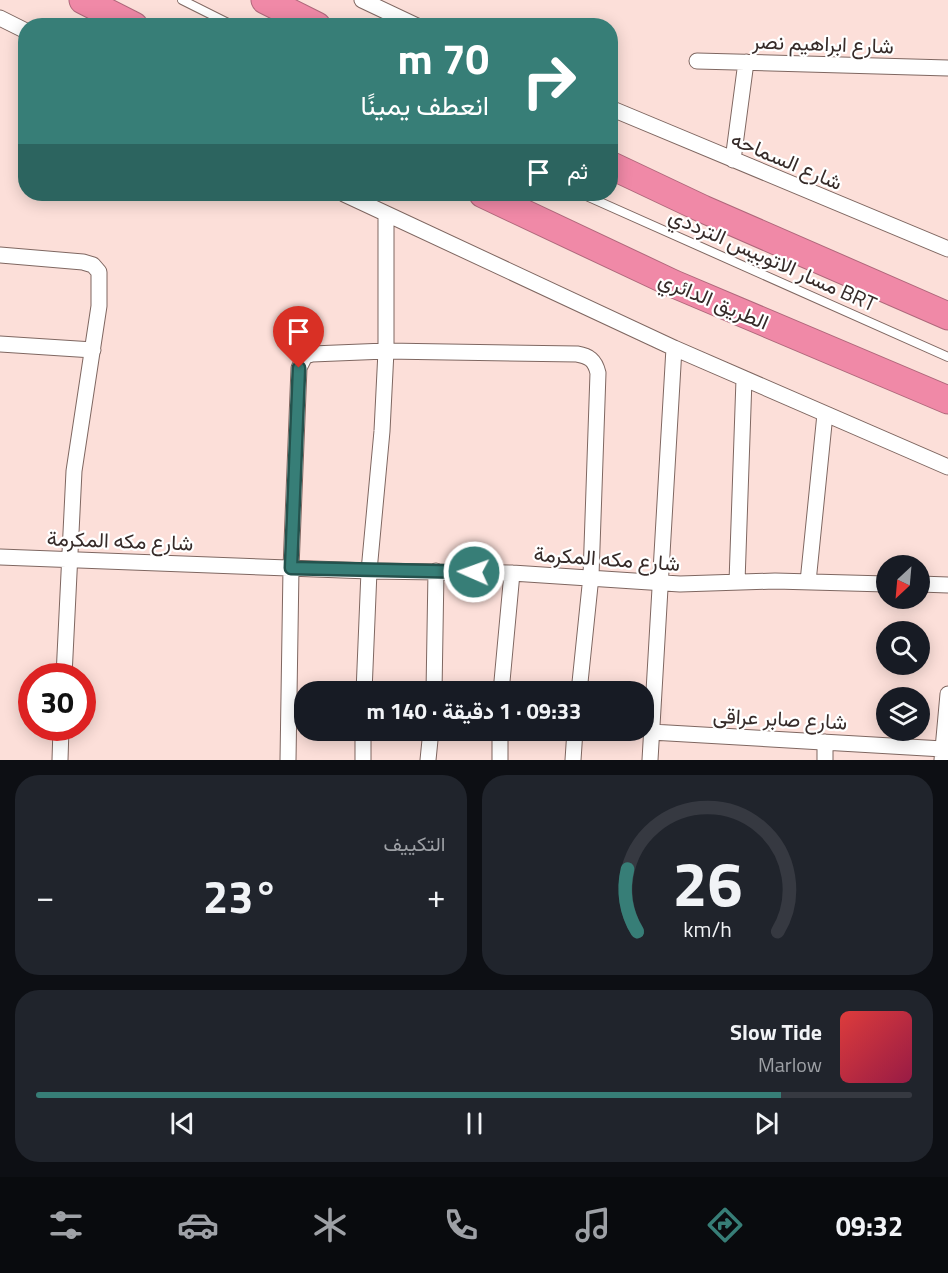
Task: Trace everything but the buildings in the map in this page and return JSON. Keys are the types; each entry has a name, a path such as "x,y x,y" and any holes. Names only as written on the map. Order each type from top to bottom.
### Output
{"highway":[{"path":"83,0 118,18"},
{"path":"265,0 301,18"},
{"path":"618,169 703,209 948,316"},
{"name":"الطريق الدائري","path":"498,201 674,284 948,400"}],"street":[{"path":"362,0 387,6 405,18"},
{"path":"0,18 18,27"},
{"name":"شارع ابراهيم نصر","path":"697,61 948,68"},
{"path":"733,160 746,62"},
{"name":"شارع السماحه","path":"618,111 948,249"},
{"path":"358,201 674,348 948,467"},
{"path":"364,681 369,571 382,431 386,351 386,215"},
{"path":"0,255 83,262 93,265 99,272 101,283 93,350 77,446 65,663"},
{"path":"0,344 93,350"},
{"path":"654,687 674,348"},
{"path":"288,760 291,568 301,361 312,354 386,351 577,354 591,359 598,373 591,576 580,681"},
{"path":"737,582 744,379"},
{"path":"808,582 825,414"},
{"name":"شارع مكه المكرمة","path":"0,557 369,571 591,576 661,583 876,584"},
{"path":"434,681 436,571"},
{"path":"502,681 512,573"},
{"path":"930,584 948,585"},
{"path":"942,754 948,694"},
{"name":"شارع صابر عراقى","path":"654,732 825,742 942,754"},
{"path":"60,760 61,741"},
{"path":"363,741 363,760"},
{"path":"428,760 430,741"},
{"path":"500,741 500,760"},
{"path":"573,760 574,741"},
{"path":"650,760 651,741"},
{"path":"825,742 825,760"}],"lane":[{"path":"182,0 218,18"},
{"name":"مسار الاتوبيس الترددي BRT","path":"598,201 948,357"}],"route":[{"path":"299,368 291,568 474,572"}]}
